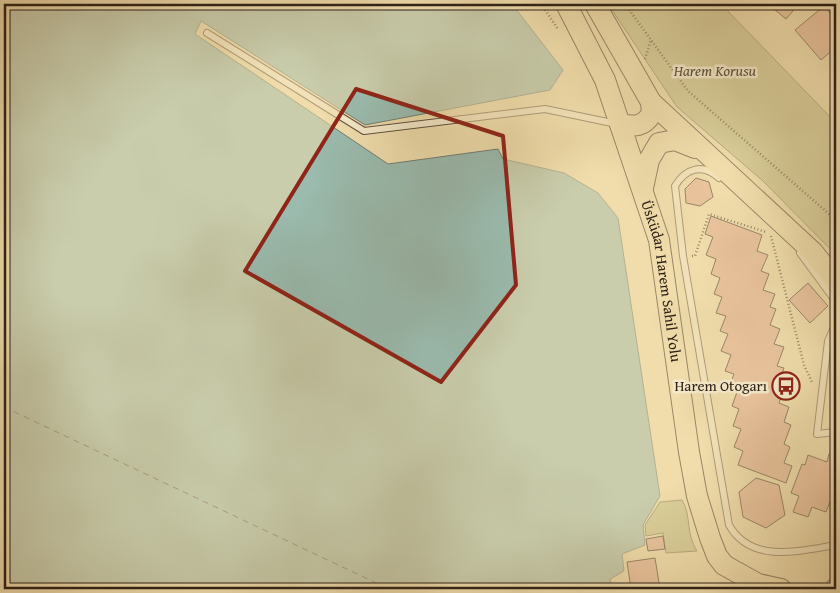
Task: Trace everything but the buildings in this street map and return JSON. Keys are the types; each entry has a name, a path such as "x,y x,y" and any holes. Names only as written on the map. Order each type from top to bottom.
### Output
{"main road":[{"name":"Üsküdar Harem Sahil Yolu","path":"566,4 605,80 659,240 697,496 717,556 724,565 751,583 780,589"},
{"path":"595,4 651,102 812,252 836,281"},
{"path":"620,124 632,126 644,123 652,113 651,102"},
{"path":"643,189 649,160 660,143 676,140 685,142 707,155"}],"lane":[{"path":"207,33 364,131 544,109 620,124"},
{"path":"728,186 714,173 701,169 690,169 681,176 675,186 683,256 729,525 742,542 757,550 798,551 836,545"},
{"path":"796,247 836,302"},
{"path":"836,323 828,342 817,434 836,432"}],"path":[{"path":"625,4 688,91 836,220"},
{"path":"644,62 651,39"},
{"path":"683,256 695,256 709,214 770,233 804,365 821,400"}],"highlighted area":[{"path":"356,89 503,136 516,285 441,382 245,271"}],"green space":[{"name":"Harem Korusu","path":"608,4 721,4 836,123 836,255 763,181 677,107"},
{"path":"682,500 687,512 691,538 697,551 666,553 663,533 646,536 645,525 660,502"}],"shaded area":[{"path":"4,4 512,4 563,70 550,90 365,125 201,21 195,34 388,164 498,149 503,159 564,173 598,193 618,218 660,496 643,525 645,545 622,554 624,571 610,579 612,589 4,589"}],"ferry route":[{"path":"4,407 389,589"}],"place":[{"name":"Harem Otogarı","path":"786,386"}]}
